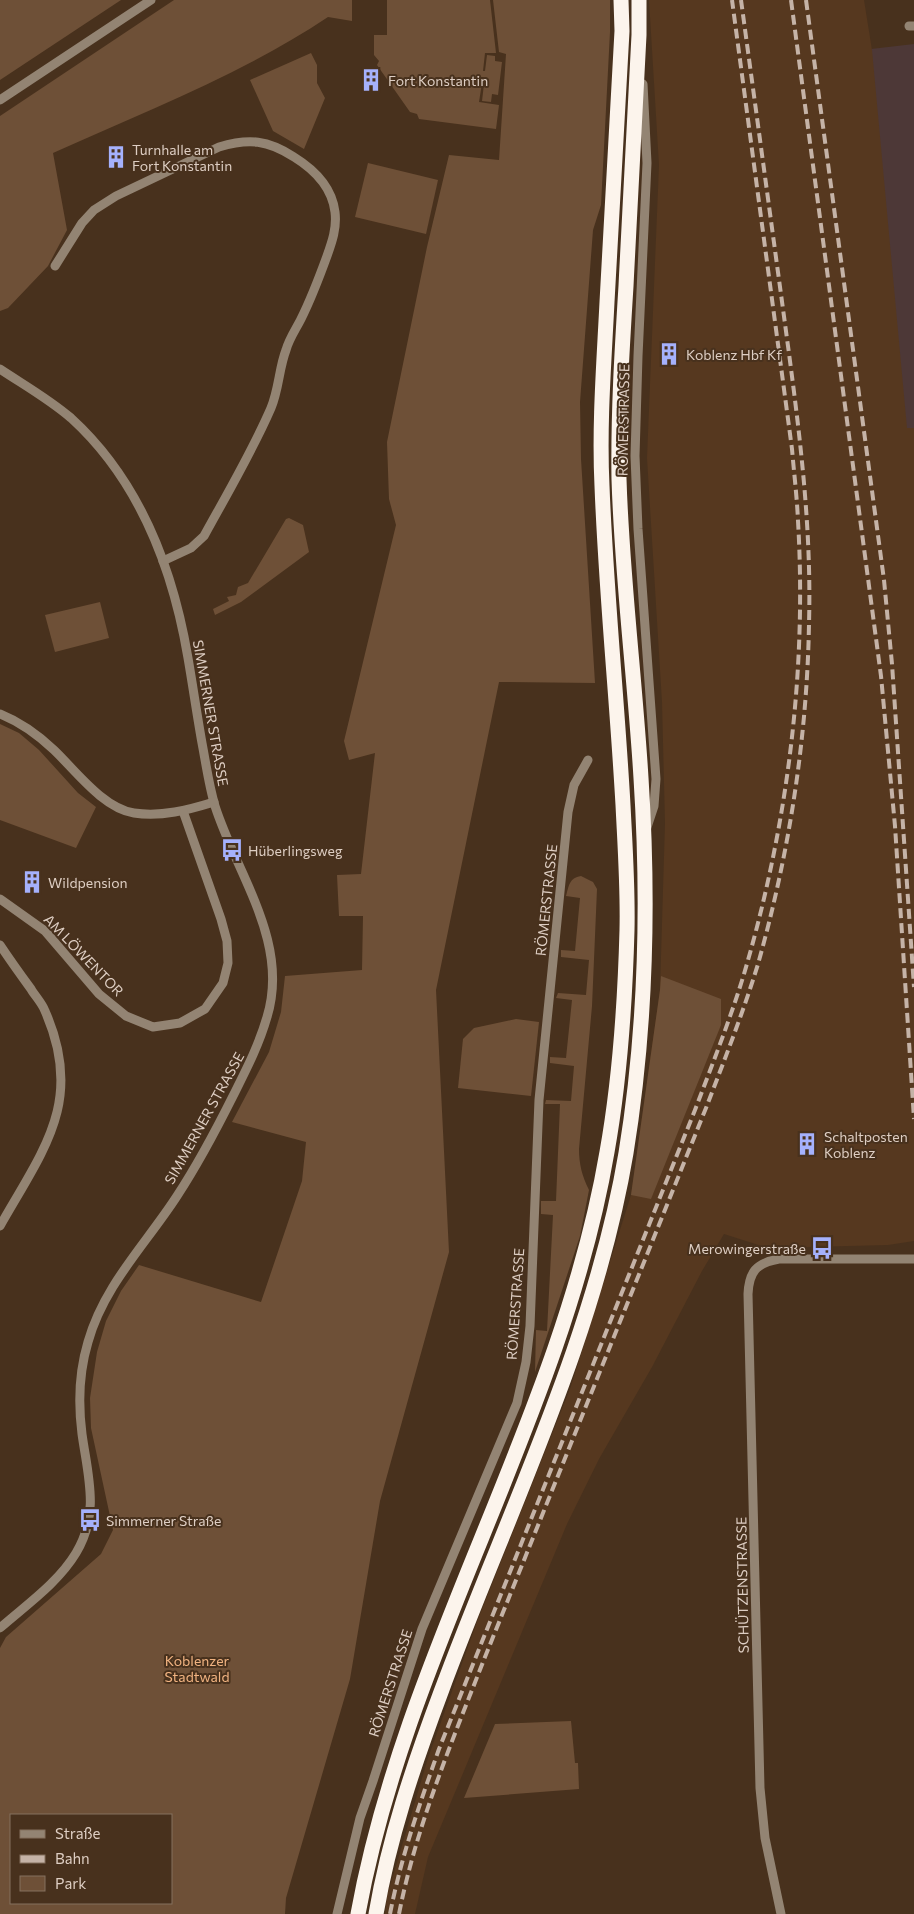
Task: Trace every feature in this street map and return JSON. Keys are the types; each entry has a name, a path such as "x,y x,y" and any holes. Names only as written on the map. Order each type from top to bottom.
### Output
{"highway":[{"path":"358,1914 375,1837 410,1723 437,1650 536,1403 570,1306 590,1234 604,1169 616,1094 623,1023 627,927 626,851 601,479 602,401 622,31 620,0"},
{"path":"376,1914 390,1850 405,1797 454,1657 554,1403 588,1308 608,1238 621,1177 634,1095 641,1023 645,926 644,839 619,478 620,401 639,35 638,0"}],"street":[{"path":"0,100 151,0"},
{"name":"RÖMERSTRASSE","path":"638,0 647,164 638,346 635,456 638,529 656,779 654,806 644,839"},
{"path":"55,266 82,223 94,210 116,196 219,147 238,141 254,140 286,152 320,177 333,199 336,214 332,242 318,282 285,351 279,385 271,408 204,536 191,548 162,561"},
{"name":"SIMMERNER STRASSE","path":"0,1628 56,1578 75,1554 86,1534 90,1520 90,1480 82,1432 79,1398 81,1375 88,1342 99,1311 112,1286 176,1198 211,1140 257,1049 269,1012 273,979 271,952 264,923 224,831 214,802 207,774 186,644 172,587 153,534 117,471 95,443 70,418 43,397 1,373"},
{"path":"0,714 28,729 53,749 88,785 116,806 133,812 165,813 183,811 214,802"},
{"name":"RÖMERSTRASSE","path":"337,1914 360,1818 422,1629 517,1403 526,1362 530,1326 539,1100 568,812 574,785 588,760"},
{"name":"AM LÖWENTOR","path":"0,900 45,931 99,994 126,1016 153,1028 180,1023 205,1009 223,983 228,963 227,941 221,919 183,811"},
{"path":"0,945 45,1009 60,1052 62,1080 58,1112 49,1138 0,1226"},
{"name":"SCHÜTZENSTRASSE","path":"781,1914 766,1838 760,1788 749,1334 750,1278 756,1269 766,1262 778,1259 914,1259"}],"shaded area":[{"path":"649,0 864,0 872,50 907,428 914,428 914,1241 888,1245 768,1248 724,1234 702,1271 652,1367 599,1459 567,1524 428,1857 415,1914 385,1914 387,1896 428,1758 478,1619 570,1389 631,1195 660,990 665,823 662,702 647,458 659,165"},
{"path":"914,44 914,430 906,431 871,49"}],"green space":[{"path":"0,0 121,0 0,80"},
{"path":"174,0 352,0 352,21 328,17 262,56 194,91 53,153 67,230 48,266 8,308 0,311 0,116"},
{"path":"387,0 490,0 496,53 485,53 483,71 485,71 487,55 495,56 495,61 502,62 498,95 492,94 491,102 482,101 484,84 482,83 479,102 499,105 496,129 419,119 417,114 410,112 377,65 379,61 374,55 374,35 387,35"},
{"name":"Koblenzer Stadtwald","path":"493,0 610,0 601,205 593,230 580,402 581,459 595,683 499,682 436,990 449,1252 380,1501 350,1679 286,1898 285,1914 0,1914 0,1648 6,1637 101,1554 113,1530 91,1428 90,1398 97,1352 106,1321 121,1291 139,1265 261,1302 302,1181 306,1142 232,1122 269,1052 281,1012 285,976 362,970 363,916 339,916 337,875 361,874 375,753 349,760 344,741 396,525 389,499 387,442 427,247 449,155 499,160 506,54 499,52"},
{"path":"311,53 317,65 317,83 325,98 304,149 273,131 250,80"},
{"path":"368,163 438,180 426,234 355,217"},
{"path":"289,518 303,525 309,552 241,602 215,615 213,609 229,601 227,597 236,595 238,587 248,583 286,519"},
{"path":"100,602 109,638 55,652 45,615"},
{"path":"0,724 19,733 39,750 78,793 96,807 76,848 0,820"},
{"path":"581,876 593,882 597,889 592,1006 579,1149 581,1170 589,1190 580,1236 535,1372 536,1330 547,1331 553,1215 541,1214 541,1201 556,1201 560,1104 545,1104 546,1100 571,1101 574,1066 550,1063 550,1057 566,1058 572,1000 556,998 558,993 586,995 589,960 561,957 561,950 575,951 580,898 566,896 572,881"},
{"path":"661,976 721,999 721,1025 651,1199 631,1195"},
{"path":"516,1019 539,1022 531,1096 458,1088 463,1039 474,1028"},
{"path":"571,1721 575,1763 578,1763 579,1789 464,1798 495,1724"}],"railway":[{"path":"390,1914 405,1851 439,1749 695,1110 727,1025 744,974 772,863 782,807 796,693 800,578 798,512 792,449 732,0"},
{"path":"399,1914 415,1849 447,1755 740,1019 769,923 787,838 800,753 808,667 809,584 806,505 793,387 741,0"},
{"path":"791,0 881,676 895,826 914,1119"},
{"path":"806,0 884,580 892,664 914,987"}],"place":[{"name":"Fort Konstantin","path":"371,80"},
{"name":"Turnhalle am Fort Konstantin","path":"116,157"},
{"name":"Koblenz Hbf Kf","path":"669,354"},
{"name":"Hüberlingsweg","path":"232,850"},
{"name":"Wildpension","path":"32,882"},
{"name":"Schaltposten Koblenz","path":"807,1144"},
{"name":"Merowingerstraße","path":"822,1248"},
{"name":"Simmerner Straße","path":"90,1520"}]}
